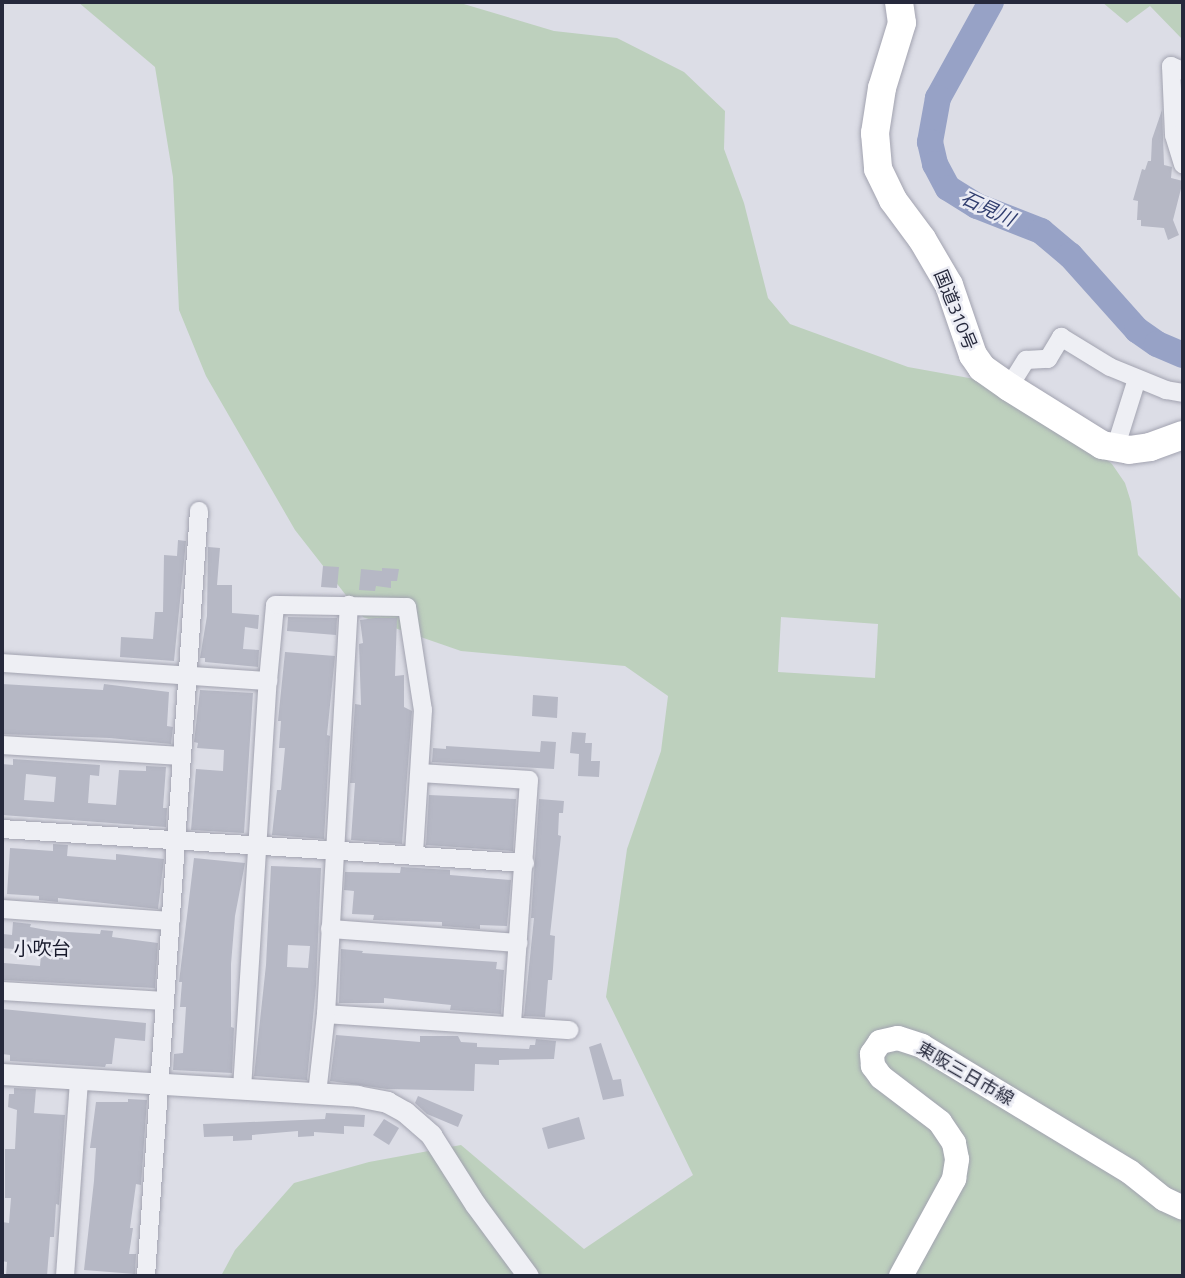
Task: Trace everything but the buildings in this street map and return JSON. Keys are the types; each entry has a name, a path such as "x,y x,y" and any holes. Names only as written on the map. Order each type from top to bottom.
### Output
{"highway":[{"name":"国道310号","path":"899,2 902,23 882,88 875,133 878,169 888,192 922,239 949,285 972,355 982,368 1064,423 1115,449"},
{"path":"1115,449 1150,447 1183,435"}],"main road":[{"name":"東阪三日市線","path":"901,1276 945,1198 954,1179 957,1159 954,1143 940,1122 881,1077 873,1066 872,1054 880,1042 898,1038 922,1046 1130,1172 1164,1199 1183,1208"}],"street":[{"path":"1177,68 1172,116 1181,154"},
{"path":"1009,387 1026,360 1048,359 1061,337 1106,365 1137,379 1183,393"},
{"path":"1115,449 1137,379"},
{"path":"146,1276 199,511"},
{"path":"242,1089 275,605 407,607 424,710 414,854"},
{"path":"317,1094 326,1014 349,606"},
{"path":"2,663 268,681"},
{"path":"2,745 181,756"},
{"path":"421,773 529,780 512,1026"},
{"path":"2,829 525,863"},
{"path":"2,909 171,921"},
{"path":"330,929 518,943"},
{"path":"2,991 165,1001"},
{"path":"326,1014 569,1030"},
{"path":"2,1074 357,1096 387,1102 420,1124 528,1276"},
{"path":"65,1276 79,1079"}],"green space":[{"path":"78,2 457,2 554,31 617,38 684,72 725,111 724,149 744,203 768,298 790,324 908,367 980,380 1096,450 1112,464 1125,483 1131,502 1138,555 1183,601 1183,1276 221,1276 235,1250 294,1183 369,1162 461,1145 584,1249 693,1175 606,997 627,849 661,751 668,696 625,666 461,651 363,617 295,530 206,376 179,310 173,177 155,67","holes":["781,617 878,624 875,678 778,672"]},
{"path":"1102,2 1183,2 1183,40 1150,6 1127,23"}],"waterway":[{"name":"石見川","path":"991,2 938,98 930,142 935,164 948,188 977,206 1041,231 1070,255 1137,330 1157,344 1183,355"}],"district":[{"name":"小吹台","path":"42,948"}]}
